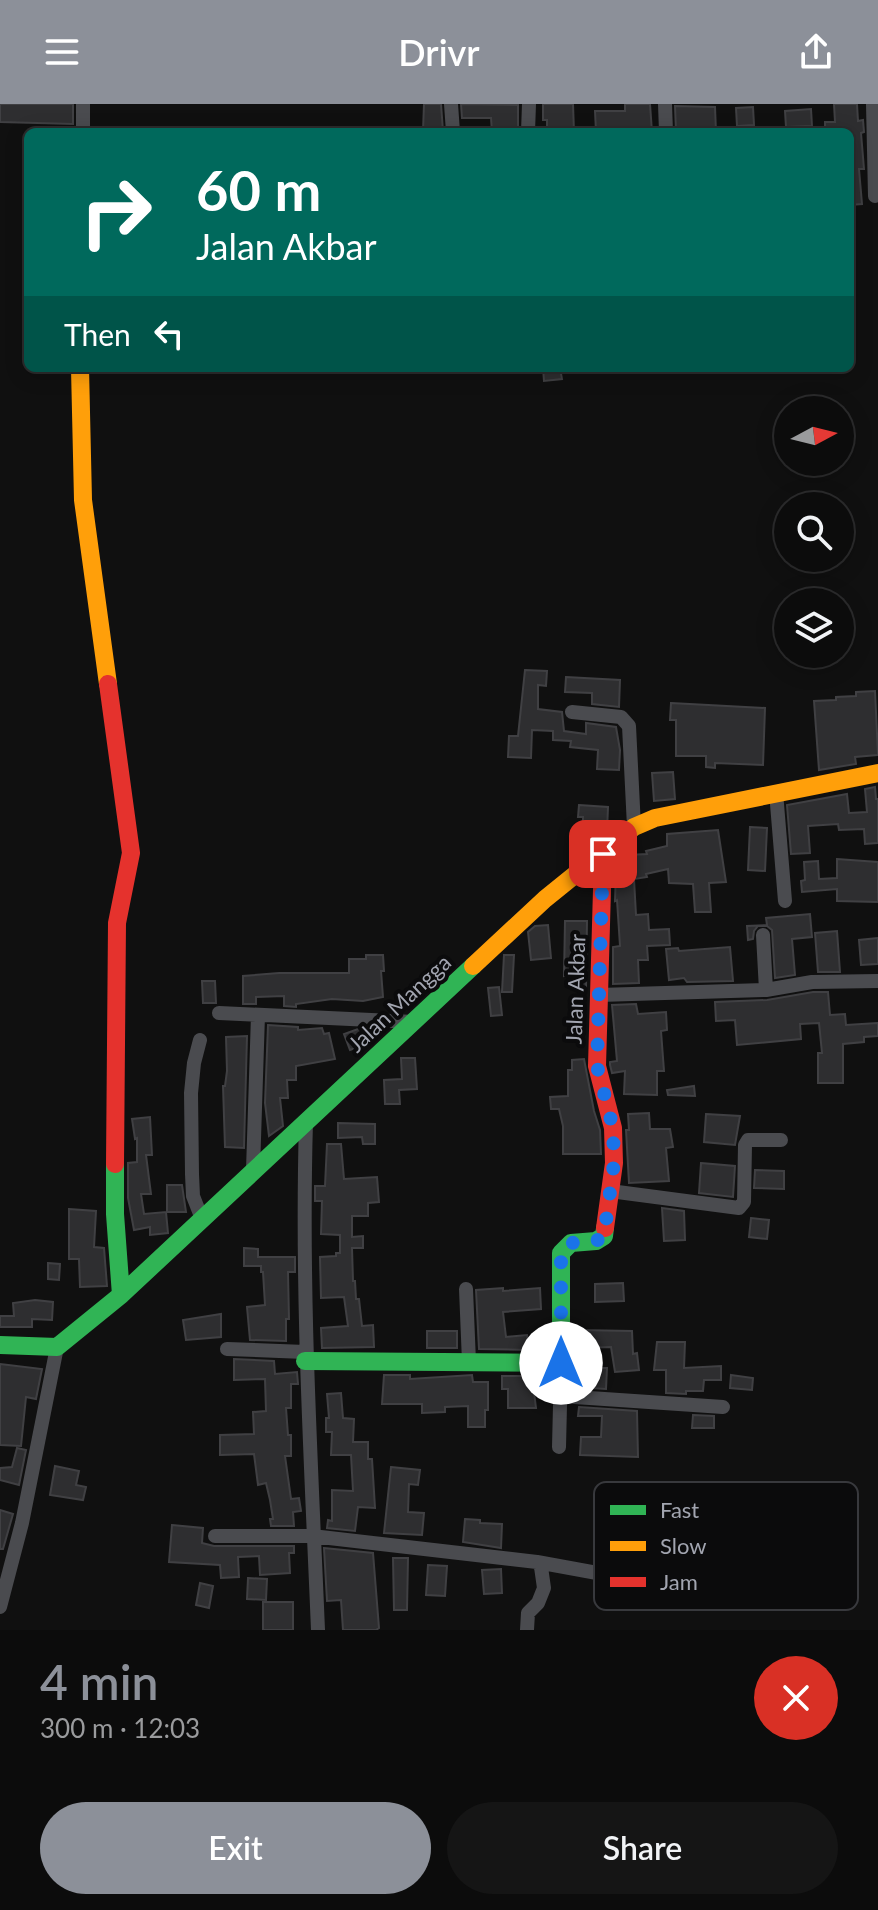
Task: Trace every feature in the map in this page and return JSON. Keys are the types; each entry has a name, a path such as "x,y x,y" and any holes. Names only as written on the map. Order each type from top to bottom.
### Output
{"street":[{"path":"83,104 83,128"},
{"path":"451,104 453,128"},
{"path":"528,128 529,104"},
{"path":"665,104 666,128"},
{"path":"873,104 875,196"},
{"path":"80,372 83,500 131,853 117,923 115,1214 121,1295"},
{"path":"572,712 621,717 629,726 634,827"},
{"name":"Jalan Mangga","path":"57,1347 121,1295 545,899 634,827 655,818 878,773"},
{"path":"776,792 785,901"},
{"name":"Jalan Akbar","path":"561,1363 561,1253 571,1243 596,1241 604,1236 614,1163 613,1128 597,1066 603,854"},
{"path":"763,935 766,990"},
{"path":"599,995 766,990 812,982 878,981"},
{"path":"219,1013 414,1022"},
{"path":"253,1170 258,1015"},
{"path":"200,1040 191,1093 193,1196 202,1219"},
{"path":"306,1122 302,1233 318,1630"},
{"path":"610,1191 739,1208 744,1202 745,1145 748,1140 781,1140"},
{"path":"466,1289 469,1362"},
{"path":"0,1345 57,1347 5,1564 0,1607"},
{"path":"227,1349 305,1357 561,1363 559,1447"},
{"path":"560,1396 723,1407"},
{"path":"215,1536 312,1536 537,1562 594,1572"},
{"path":"527,1630 528,1613 538,1603 544,1588 541,1567 537,1562"}],"building":[{"path":"0,104 73,104 73,124 0,122"},
{"path":"424,104 441,104 443,128 423,128"},
{"path":"461,104 518,105 518,128 492,128 491,118 462,118"},
{"path":"543,104 573,104 574,128 547,128 547,120 543,120"},
{"path":"625,104 650,104 652,128 596,128 595,111 625,111"},
{"path":"834,104 857,104 858,121 863,120 864,132 861,133 864,169 859,169 862,204 854,205 854,128 825,128 825,122 835,122"},
{"path":"675,106 715,107 716,128 676,128"},
{"path":"753,107 754,125 737,126 736,108"},
{"path":"811,109 812,126 786,127 785,111"},
{"path":"543,372 561,372 562,379 544,381"},
{"path":"525,670 547,671 546,686 538,685 538,709 562,712 564,731 586,734 586,723 616,727 619,770 597,769 598,750 570,747 571,741 553,740 553,731 532,730 531,758 508,757 509,736 518,736"},
{"path":"566,677 620,680 619,707 592,704 592,693 565,692"},
{"path":"875,691 878,755 855,757 856,764 819,770 814,701 836,700 836,697 856,696 856,692"},
{"path":"671,703 765,708 763,765 715,763 715,768 706,767 706,756 676,756 676,720 670,720"},
{"path":"673,772 675,799 654,801 652,773"},
{"path":"875,787 878,843 865,844 864,829 839,830 838,824 808,826 810,853 791,854 787,805 847,794 849,813 867,812 865,789"},
{"path":"579,805 608,807 607,832 603,836 583,836 583,817 578,817"},
{"path":"750,827 767,828 765,871 748,870"},
{"path":"718,830 726,882 709,883 711,912 695,912 693,884 669,883 668,869 634,879 636,915 648,914 649,930 669,929 670,945 647,946 648,960 638,960 639,983 613,984 613,947 620,946 615,901 616,868 630,866 629,855 647,854 646,851 667,846 667,834"},
{"path":"837,859 878,862 878,902 837,901 837,889 802,892 804,862 818,861 819,879 837,878"},
{"path":"810,914 812,937 792,939 795,975 775,978 772,930 767,926 758,926 753,939 748,940 747,926 767,925 766,918"},
{"path":"565,921 587,921 586,987 570,987 570,975 564,976"},
{"path":"548,925 551,958 531,960 528,932 535,926"},
{"path":"837,931 840,972 818,972 815,933"},
{"path":"878,938 878,964 861,965 859,940"},
{"path":"730,947 733,981 669,980 666,949 678,948 679,951"},
{"path":"366,955 383,955 383,997 363,1001 332,999 296,1004 296,1007 284,1006 284,996 256,997 256,1004 243,1004 243,976 349,973 349,959 366,959"},
{"path":"504,955 514,955 512,992 502,992"},
{"path":"202,981 215,981 216,1003 203,1003"},
{"path":"499,987 502,1015 491,1016 488,988"},
{"path":"828,992 830,1015 845,1014 846,1025 878,1023 878,1036 864,1037 864,1042 843,1044 843,1083 818,1083 818,1053 822,1053 819,1023 800,1024 801,1039 737,1045 735,1020 716,1021 715,1002 767,1000"},
{"path":"636,1004 638,1014 666,1012 667,1030 661,1031 664,1071 657,1071 657,1095 624,1094 625,1071 612,1073 610,1065 610,1062 617,1061 612,1005"},
{"path":"268,1025 298,1027 298,1030 322,1028 324,1034 329,1033 335,1059 296,1066 296,1080 287,1080 288,1098 280,1098 283,1126 269,1136 265,1103"},
{"path":"358,1029 382,1033 370,1043 350,1050 344,1034"},
{"path":"247,1036 244,1148 225,1147 223,1086 227,1071 226,1037"},
{"path":"401,1058 415,1058 417,1089 399,1090 400,1104 385,1104 384,1080 402,1079"},
{"path":"584,1059 600,1130 601,1154 563,1154 563,1126 559,1109 551,1109 550,1097 568,1096 568,1070 572,1070 572,1060"},
{"path":"694,1086 695,1096 668,1095 667,1090"},
{"path":"649,1113 650,1129 670,1129 673,1147 666,1148 669,1181 629,1183 628,1114"},
{"path":"706,1114 740,1116 735,1145 704,1142"},
{"path":"150,1117 152,1155 146,1155 151,1194 141,1194 144,1214 166,1212 168,1233 150,1235 150,1227 134,1230 128,1198 128,1163 137,1162 137,1138 132,1119"},
{"path":"338,1123 375,1124 375,1144 363,1144 362,1137 338,1138"},
{"path":"327,1144 341,1144 344,1179 377,1177 379,1202 368,1203 368,1216 352,1216 352,1237 363,1236 363,1248 352,1248 356,1299 359,1299 362,1326 373,1325 374,1347 322,1348 321,1328 348,1326 344,1297 321,1298 320,1257 340,1253 340,1235 321,1234 322,1201 315,1201 315,1186 325,1186"},
{"path":"701,1163 735,1166 733,1197 699,1193"},
{"path":"755,1170 784,1171 784,1189 754,1188"},
{"path":"167,1185 182,1185 186,1212 167,1212"},
{"path":"662,1208 684,1211 685,1240 664,1241"},
{"path":"69,1209 96,1211 94,1247 104,1248 107,1286 80,1287 79,1259 69,1259"},
{"path":"751,1218 769,1220 767,1239 749,1237"},
{"path":"244,1248 258,1249 258,1257 295,1257 295,1272 288,1272 286,1341 250,1340 247,1307 265,1305 263,1272 261,1266 244,1266"},
{"path":"48,1263 60,1264 59,1280 48,1279"},
{"path":"623,1283 624,1301 595,1302 595,1284"},
{"path":"503,1288 503,1291 540,1288 541,1309 503,1312 506,1337 527,1335 529,1350 479,1349 476,1290"},
{"path":"35,1300 53,1302 52,1320 32,1319 32,1327 0,1327 0,1316 14,1316 13,1303"},
{"path":"221,1314 221,1337 186,1340 183,1320"},
{"path":"578,1330 632,1331 633,1354 637,1353 639,1370 615,1372 611,1347 578,1348"},
{"path":"427,1331 457,1331 457,1348 427,1348"},
{"path":"657,1342 685,1342 684,1368 721,1366 721,1380 704,1380 703,1391 666,1393 666,1370 654,1370"},
{"path":"574,1351 586,1351 587,1368 607,1368 606,1389 574,1387"},
{"path":"234,1359 274,1361 275,1374 297,1372 298,1384 291,1384 291,1408 286,1408 291,1456 285,1456 291,1499 299,1498 301,1511 293,1512 294,1526 271,1526 270,1519 273,1519 266,1483 258,1485 254,1454 220,1455 220,1435 254,1434 253,1412 266,1411 265,1379 234,1380"},
{"path":"0,1364 42,1369 36,1399 26,1397 21,1446 0,1445"},
{"path":"384,1375 410,1375 410,1379 472,1375 473,1382 488,1382 485,1427 468,1427 468,1406 445,1407 445,1412 422,1413 422,1404 382,1404"},
{"path":"731,1375 753,1378 752,1390 730,1388"},
{"path":"502,1376 532,1376 536,1408 508,1408 508,1389 502,1389"},
{"path":"341,1393 343,1418 354,1419 353,1442 368,1442 368,1459 372,1459 375,1508 358,1507 355,1531 327,1528 328,1520 332,1521 332,1490 353,1491 351,1455 331,1455 332,1432 326,1432 326,1418 329,1418 327,1394"},
{"path":"579,1407 637,1411 638,1457 580,1455 581,1437 601,1437 602,1416 578,1416"},
{"path":"693,1415 714,1416 714,1428 692,1428"},
{"path":"17,1448 26,1450 19,1485 0,1480 0,1468 12,1467"},
{"path":"55,1466 79,1471 76,1485 86,1487 83,1500 50,1495"},
{"path":"391,1467 420,1470 418,1485 409,1484 408,1512 424,1513 422,1535 384,1533"},
{"path":"0,1510 13,1514 3,1549 0,1549"},
{"path":"465,1519 502,1524 501,1548 463,1542"},
{"path":"172,1525 203,1528 202,1543 214,1546 294,1546 294,1553 289,1553 290,1573 260,1575 259,1556 238,1557 239,1577 221,1578 220,1565 169,1562"},
{"path":"324,1548 373,1553 379,1628 376,1630 343,1630 341,1600 327,1601"},
{"path":"393,1558 408,1558 407,1610 394,1610"},
{"path":"428,1565 447,1566 445,1596 426,1595"},
{"path":"501,1569 502,1593 484,1594 482,1570"},
{"path":"248,1578 267,1579 266,1600 247,1599"},
{"path":"200,1583 213,1586 209,1608 196,1605"},
{"path":"263,1602 293,1602 293,1630 263,1630"}],"traffic: fast":[{"path":"0,1345 57,1347 121,1295 473,966"},
{"path":"115,1164 121,1295"},
{"path":"305,1361 561,1363 561,1253 571,1243 596,1241 604,1236 605,1228"}],"traffic: slow":[{"path":"80,372 83,500 108,684"},
{"path":"473,966 545,899 634,827 655,818 878,773"}],"traffic: jam":[{"path":"108,684 131,853 117,923 115,1164"},
{"path":"603,854 597,1066 613,1128 614,1163 605,1228"}],"route":[{"path":"561,1363 561,1253 571,1243 601,1240 604,1236 614,1163 613,1128 597,1066 603,854"}]}
